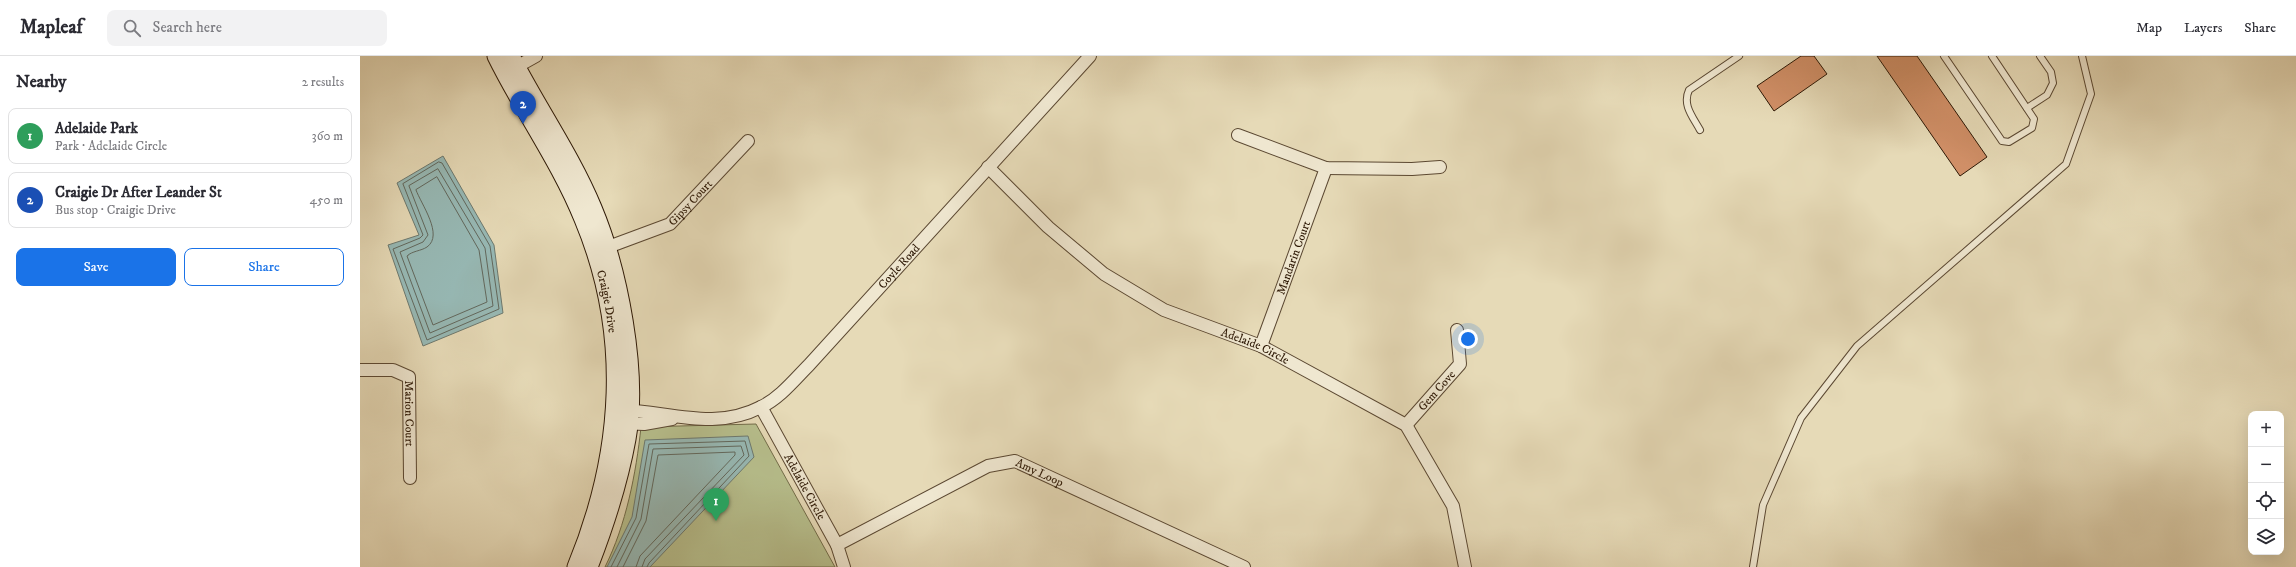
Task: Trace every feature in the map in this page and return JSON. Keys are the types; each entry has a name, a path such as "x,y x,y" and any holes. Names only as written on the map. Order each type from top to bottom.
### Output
{"main road":[{"name":"Craigie Drive","path":"496,56 511,66 559,170 601,250 622,417 612,503 589,567"},
{"name":"Craigie Drive","path":"576,567 600,494 622,417"}],"street":[{"path":"511,66 536,56"},
{"name":"Coyle Road","path":"622,417 643,411 675,418 717,420 761,407 778,395 809,364 1090,56"},
{"path":"1238,135 1326,168 1440,168"},
{"name":"Gipsy Court","path":"601,250 670,224 748,141"},
{"name":"Adelaide Circle","path":"988,167 1048,227 1104,274 1164,310 1261,346 1406,425"},
{"name":"Mandarin Court","path":"1261,346 1326,168"},
{"name":"Gem Cove","path":"1406,425 1460,364 1457,330"},
{"name":"Marion Court","path":"360,370 393,370 409,377 410,478"},
{"name":"Adelaide Circle","path":"761,407 838,545 844,567"},
{"path":"1406,425 1453,506 1465,567"},
{"name":"Amy Loop","path":"838,545 988,466 1015,461 1244,567"}],"lane":[{"path":"1700,130 1686,104 1686,98 1689,90 1739,56"},
{"path":"1944,56 2002,141 2011,141 2034,125 2034,119 1992,56"},
{"path":"2027,108 2047,95 2053,83 2051,72 2040,56"},
{"path":"1753,567 1763,505 1801,418 1857,346 2066,164 2091,94 2082,56"}],"green space":[{"path":"756,424 835,567 605,567 619,534 629,499 641,427"}],"water":[{"path":"443,156 494,245 503,313 423,346 388,245 419,235 397,183"},
{"path":"748,436 754,457 650,567 607,567 632,517 645,440"}],"building":[{"path":"1801,56 1814,56 1827,74 1774,111 1757,86"},
{"path":"1877,56 1917,56 1987,157 1960,176"}],"place":[{"name":"Craigie Dr After Leander St","path":"523,124"},
{"name":"Adelaide Park","path":"716,521"}]}
